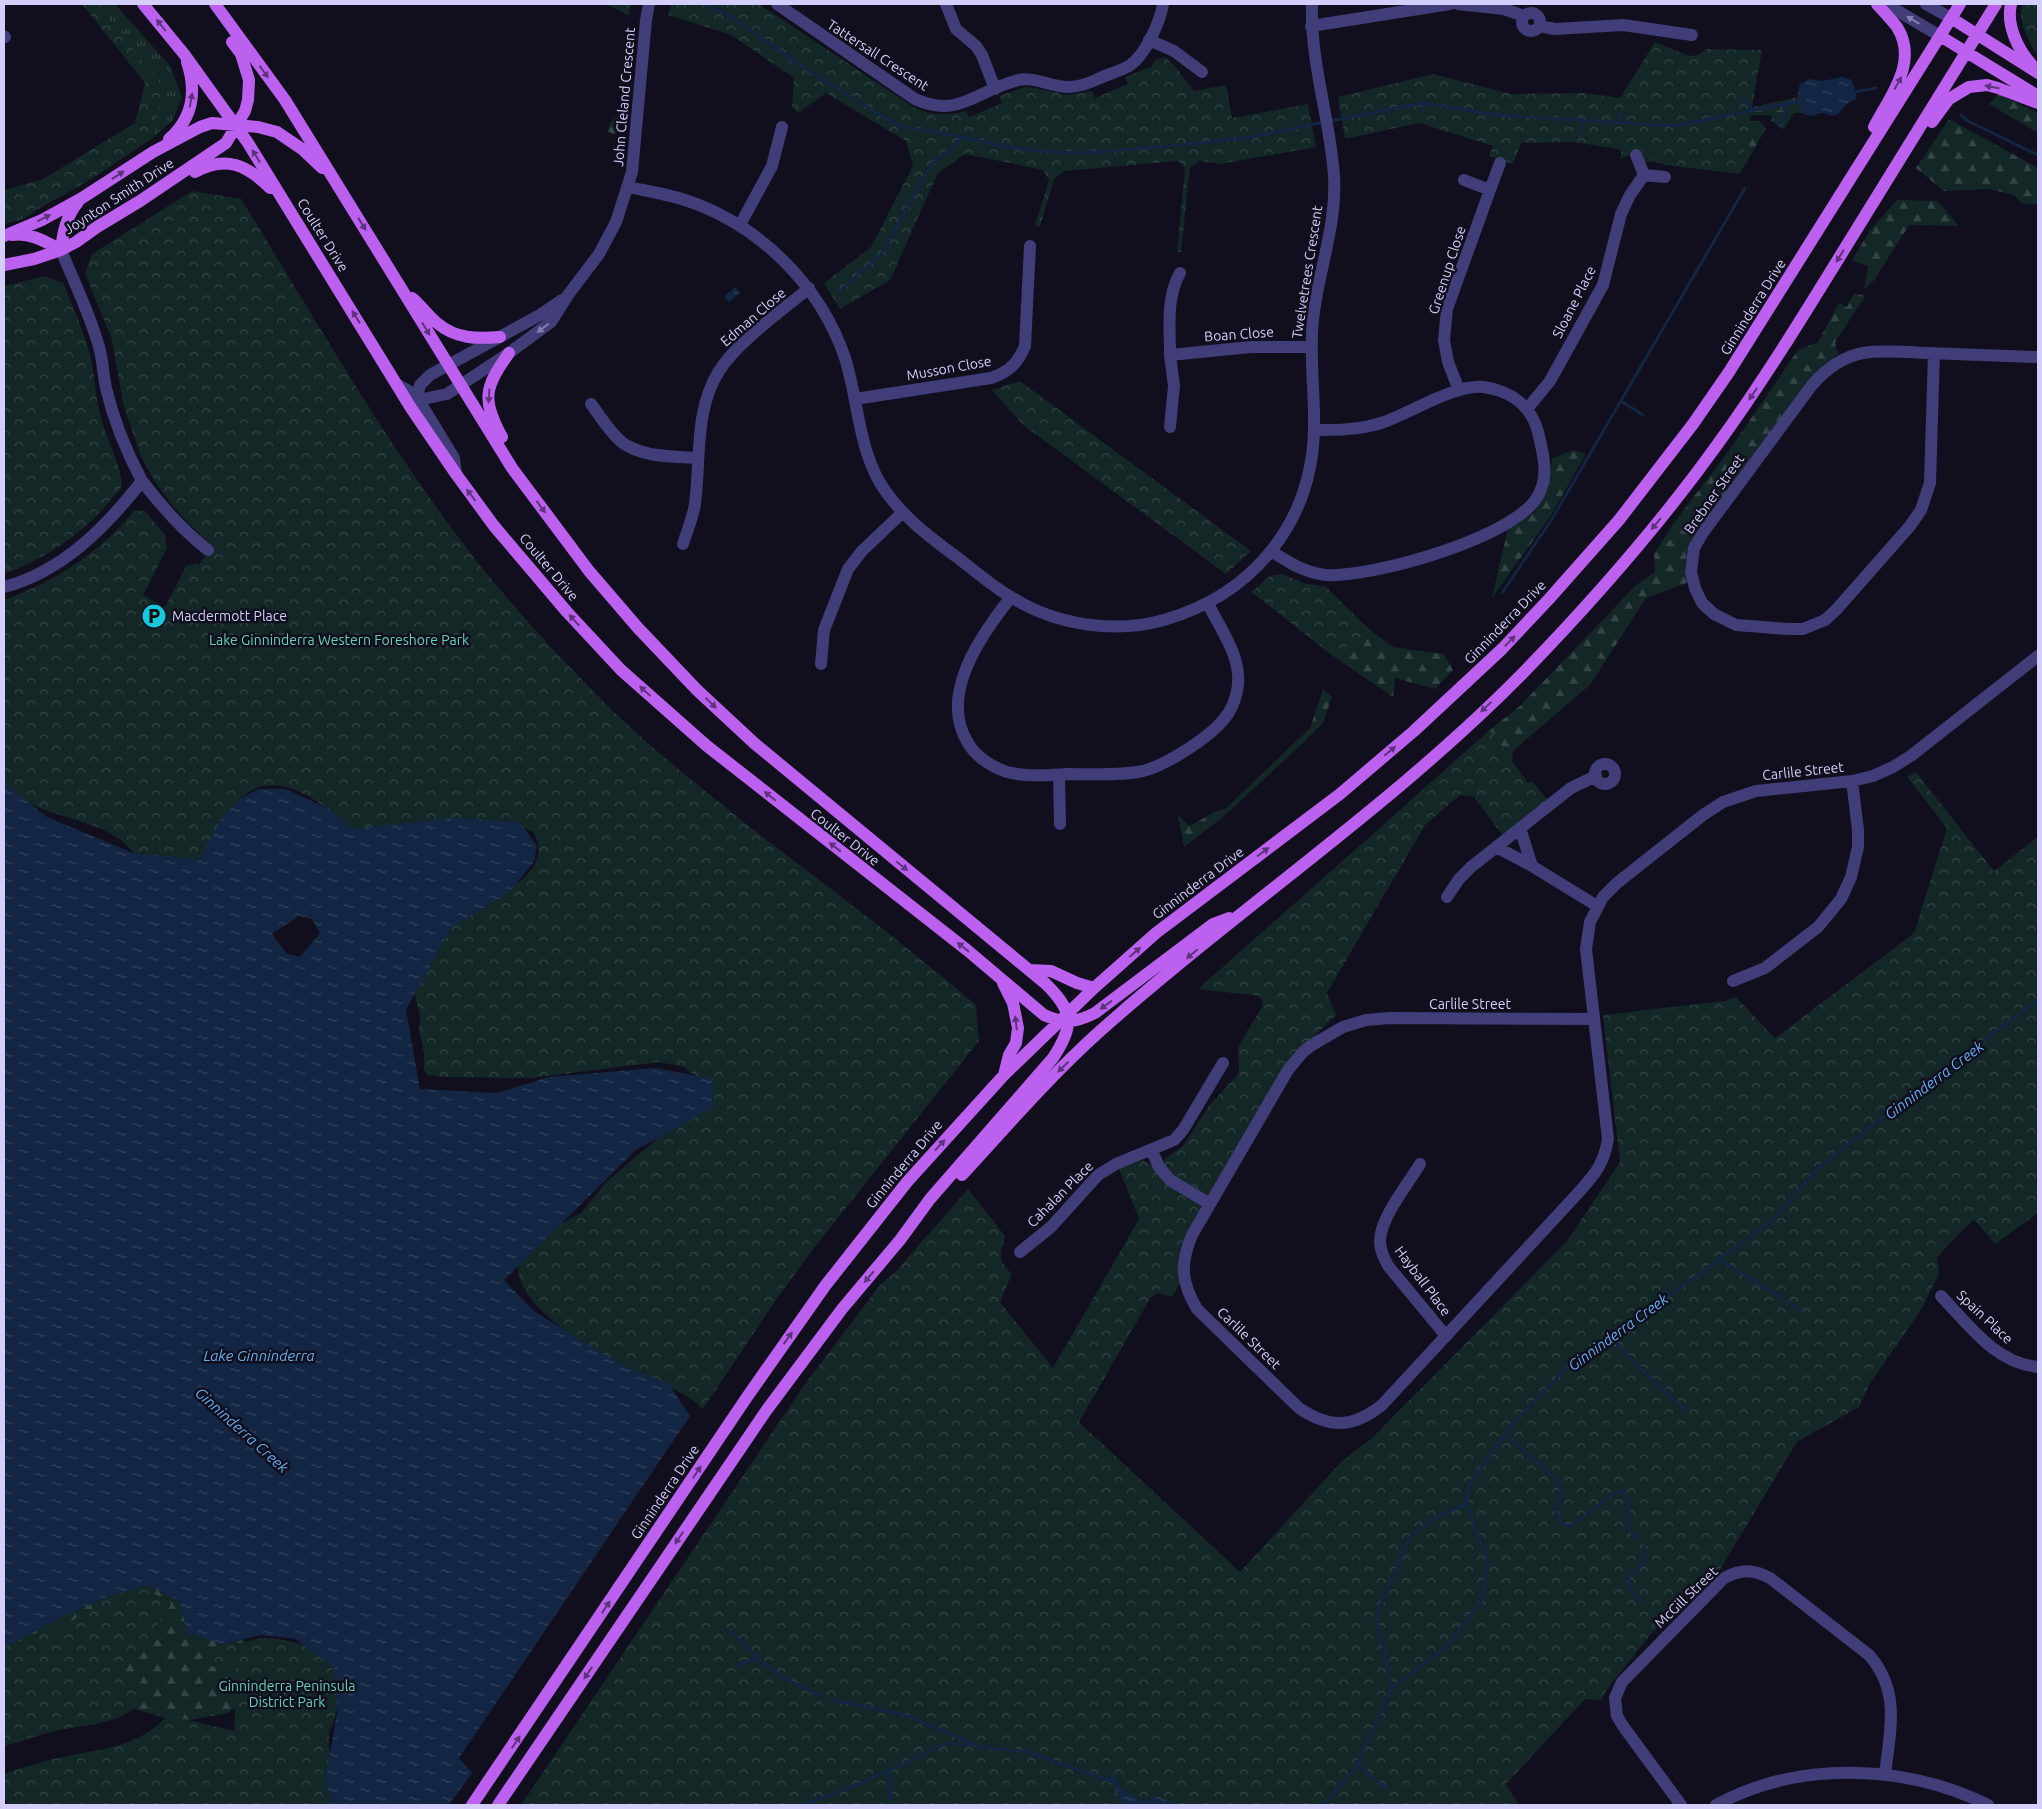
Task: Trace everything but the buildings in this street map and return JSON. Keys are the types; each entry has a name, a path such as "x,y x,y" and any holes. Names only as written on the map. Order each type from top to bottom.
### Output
{"main road":[{"name":"Coulter Drive","path":"143,4 184,54 236,126 456,474 529,568 622,670 707,746 967,950 1044,1014 1065,1022"},
{"name":"Joynton Smith Drive","path":"4,265 34,259 61,250 76,242 226,143 245,111 249,80 241,54 204,4"},
{"name":"Coulter Drive","path":"215,4 285,100 512,468 589,571 652,644 697,690 754,743 1030,970 1061,999 1065,1022"},
{"path":"1869,143 1903,74 1906,61 1902,37 1896,26 1877,4"},
{"path":"1869,143 1960,4"},
{"path":"1900,163 1996,4"},
{"path":"2011,4 2009,13 2019,47 2038,73"},
{"path":"1951,18 2038,73"},
{"path":"1940,36 2038,97"},
{"path":"154,152 184,123 190,108 193,95 190,73 184,54"},
{"path":"1900,163 1949,98 1968,87 1987,85 2038,103"},
{"name":"Joynton Smith Drive","path":"4,236 42,220 82,198 154,152 200,127 212,123 258,127 278,132 302,148 336,182"},
{"name":"Ginninderra Drive","path":"472,1805 824,1286 907,1182 1004,1075 1065,1022 1094,988 1156,933 1340,794 1414,731 1494,656 1549,599 1619,520 1693,424 1764,319 1837,200 1869,143"},
{"name":"Ginninderra Drive","path":"900,1240 936,1204 1039,1091 1098,1033 1242,912 1358,820 1433,757 1518,678 1575,618 1640,544 1720,440 1785,344 1900,163"},
{"path":"76,242 101,232 196,171 220,164 242,167 254,173 291,212"},
{"path":"4,236 20,233 34,236 61,250 64,228 70,212 82,198"},
{"path":"401,288 422,306 436,323 451,333 470,339 500,337"},
{"path":"509,353 493,377 488,395 489,410 511,451 512,468"},
{"path":"1065,1022 1082,1019 1095,1012 1214,924 1242,912"},
{"path":"1030,970 1052,971 1077,983 1094,988"},
{"path":"1000,979 1013,1003 1018,1028 1016,1042 1009,1055 1004,1075"},
{"name":"Ginninderra Drive","path":"498,1805 766,1411 842,1309 900,1240 930,1199 1053,1058 1065,1022"}],"street":[{"name":"Tattersall Crescent","path":"777,4 915,99 928,105 950,107 1015,80 1027,79 1068,87 1083,86 1129,66 1141,56 1163,4"},
{"path":"946,4 956,29 976,46 982,55 996,89"},
{"name":"Twelvetrees Crescent","path":"628,187 686,200 714,211 740,225 777,254 809,288 833,329 845,358 869,458 879,481 902,513 925,534 1011,597 1059,619 1100,626 1151,624 1208,604 1235,587 1251,574 1271,551 1290,524 1300,503 1309,471 1314,430 1310,347 1313,315 1332,225 1334,193 1334,177 1311,26 1312,4"},
{"path":"1311,26 1450,4"},
{"path":"1458,4 1504,9 1524,16 1529,13 1536,14 1540,19 1539,26 1555,29 1623,25 1692,35"},
{"path":"1886,4 1940,36"},
{"path":"1926,4 1951,18"},
{"name":"John Cleland Crescent","path":"568,295 540,315 430,375 420,385 417,397 423,400 433,399 446,394 509,353 550,322 599,254 616,222 628,187 636,143 649,6"},
{"path":"1149,40 1174,51 1202,72"},
{"path":"740,225 772,166 782,127"},
{"path":"1636,155 1644,175 1665,177"},
{"name":"Greenup Close","path":"1459,390 1448,362 1444,340 1447,309 1500,163"},
{"name":"Sloane Place","path":"1528,408 1550,381 1603,285 1621,214 1630,195 1644,175"},
{"path":"1464,180 1490,190"},
{"name":"Musson Close","path":"855,399 991,378 1011,369 1020,358 1025,346 1030,246"},
{"path":"61,250 94,330 100,349 114,418 126,450 142,481 163,509 190,536 208,550"},
{"path":"1170,427 1174,386 1170,355 1171,298 1174,284 1180,273"},
{"name":"Edman Close","path":"683,544 695,506 702,414 708,391 719,371 742,345 809,288"},
{"name":"Boan Close","path":"1170,355 1251,347 1310,347"},
{"name":"Brebner Street","path":"1934,353 1930,483 1921,510 1910,526 1836,610 1818,624 1788,630 1736,625 1714,614 1702,603 1695,588 1691,572 1694,548 1702,534 1818,377 1843,360 1862,353 1934,353 2038,357"},
{"path":"398,385 417,397 454,458 456,474"},
{"path":"1271,551 1287,562 1305,570 1323,574 1342,575 1416,560 1457,546 1515,519 1529,509 1539,495 1544,479 1545,462 1537,429 1528,408 1517,399 1500,390 1481,387 1459,390 1379,423 1356,428 1314,430"},
{"path":"591,404 612,432 622,442 634,449 654,454 698,458"},
{"path":"4,588 18,584 46,571 70,555 102,528 142,481"},
{"path":"822,664 824,630 848,569 862,551 902,513"},
{"path":"1011,597 972,653 960,690 958,718 962,734 971,748 991,765 1008,772 1025,775 1121,774 1151,769 1169,761 1223,720 1232,706 1237,690 1236,664 1231,647 1208,604"},
{"name":"Carlile Street","path":"1594,1019 1390,1018 1366,1020 1332,1032 1308,1049 1288,1070 1192,1234 1185,1251 1183,1268 1188,1294 1204,1315 1300,1408 1313,1417 1337,1424 1354,1422 1369,1416 1382,1405 1592,1178 1598,1171 1605,1156 1608,1139 1586,949 1590,922 1597,906 1617,883 1703,815 1723,802 1756,791 1852,781 1883,772 1912,756 2038,656"},
{"path":"1060,775 1060,824"},
{"path":"1447,897 1465,872 1571,788 1596,776"},
{"path":"1733,981 1765,968 1818,927 1841,899 1852,877 1858,847 1858,830 1852,781"},
{"path":"1520,828 1532,866"},
{"path":"1496,847 1532,866 1597,906"},
{"name":"Cahalan Place","path":"1020,1252 1051,1227 1098,1175 1116,1164 1174,1140 1184,1130 1223,1063"},
{"path":"1152,1150 1159,1167 1170,1180 1210,1204"},
{"name":"Hayball Place","path":"1420,1164 1386,1219 1381,1230 1380,1242 1382,1255 1389,1266 1446,1336"},
{"name":"Spain Place","path":"1941,1296 1972,1329 2000,1354 2014,1361 2038,1367"},
{"name":"McGill Street","path":"1681,1805 1623,1726 1617,1716 1615,1698 1622,1682 1724,1578 1741,1571 1759,1572 1770,1578 1869,1655 1876,1663 1886,1679 1891,1698 1885,1774"},
{"path":"1716,1805 1740,1794 1793,1778 1830,1774 1885,1774 1940,1786 1988,1805"}],"green space":[{"path":"82,4 97,4 163,87 154,137 82,185 44,205 4,220 4,190 43,179 135,123 145,83"},
{"path":"91,4 115,4 170,66 182,97 173,120 155,136 23,219 4,224 4,200 140,131 160,85"},
{"path":"607,4 631,4 629,16"},
{"path":"671,4 759,4 912,106 926,112 938,114 966,111 969,117 1002,103 999,96 1024,87 1067,95 1092,91 1095,98 1128,84 1125,77 1152,66 1155,60 1165,57 1175,66 1194,91 1226,85 1232,118 1308,104 1316,147 1221,164 1199,161 1190,168 1181,252 1177,252 1185,169 1178,161 1065,171 1054,179 1040,227 1035,225 1049,180 1043,170 965,154 938,173 890,280 840,309 824,283 871,247 913,166 906,141 826,93 798,113 792,107 794,78 731,35 668,15"},
{"path":"2023,4 2038,4 2038,56 2027,38 2022,24 2021,10"},
{"path":"1655,42 1689,56 1698,55 1707,49 1762,50 1740,174 1665,165 1652,157 1646,148 1620,159 1622,150 1574,142 1521,143 1513,164 1489,156 1493,146 1419,123 1345,139 1338,97 1433,74 1511,94 1585,93 1620,98"},
{"path":"1999,94 2038,113 2038,133 1989,104"},
{"path":"1798,97 1799,109 1803,113 1794,113 1784,129 1771,121 1772,117 1769,115 1736,116 1748,108"},
{"path":"613,117 620,118 618,132 613,134 607,131"},
{"path":"1949,119 2038,168 2038,205 2021,203 2014,195 1988,189 1944,191 1916,168"},
{"path":"1737,121 1759,121 1766,128 1740,174 1644,161 1632,148"},
{"name":"Lake Ginninderra Western Foreshore Park","path":"192,191 241,199 344,367 424,490 485,572 537,632 610,709 715,799 896,939 976,1005 979,1041 817,1244 776,1300 703,1409 683,1394 625,1371 604,1360 555,1323 524,1289 519,1277 518,1264 545,1232 581,1213 605,1183 659,1137 687,1118 698,1078 684,1067 659,1062 530,1078 443,1077 428,1075 424,1071 424,1054 419,1029 420,1016 413,988 435,936 527,875 535,864 538,852 537,839 533,832 522,827 352,832 328,810 298,791 283,786 267,785 252,790 239,801 218,863 151,857 143,853 135,855 123,842 89,824 32,805 16,795 4,783 4,600 42,584 75,564 106,540 135,510 145,511 165,535 167,548 143,595 165,607 186,566 196,563 199,565 213,546 173,506 155,482 141,456 124,408 112,340 85,273 92,254"},
{"path":"1897,200 1938,201 1959,226 1909,225 1875,279 1864,290 1868,266 1852,261 1870,230"},
{"path":"45,276 63,283 84,334 91,359 101,418 120,473 121,487 87,525 61,545 33,561 4,574 4,286"},
{"path":"1854,293 1865,296 1835,343 1838,354 1818,371 1691,541 1685,564 1687,583 1646,598 1590,685 1513,751 1512,762 1522,787 1473,796 1421,791 1521,705 1636,585 1655,572 1654,554 1673,524 1728,452 1798,350 1818,342 1839,303 1847,307"},
{"path":"1020,381 1251,551 1226,574 1023,425 992,390"},
{"path":"1573,450 1586,454 1550,517 1492,598 1508,528 1534,513 1548,488 1552,459"},
{"path":"1282,574 1303,583 1326,587 1370,630 1333,656 1252,592 1270,576"},
{"path":"1283,574 1348,623 1370,630 1393,647 1444,654 1453,670 1435,689 1395,678 1393,697 1333,656 1252,592 1270,576"},
{"path":"1323,689 1332,697 1323,723 1223,817 1184,847 1178,815 1190,826 1214,812 1225,809 1310,728"},
{"path":"1490,730 1528,783 1532,781 1548,800 1504,837 1473,796 1460,795 1425,825 1327,993 1336,1015 1305,1046 1185,1249 1180,1283 1172,1297 1158,1293 1151,1297 1079,1422 1240,1572 1341,1462 1373,1437 1567,1241 1620,1162 1603,1015 1724,1001 1736,997 1775,1038 1914,933 1947,828 1907,777 1916,772 1994,871 2038,837 2038,1213 1995,1244 1974,1219 1937,1257 1939,1274 1921,1310 1869,1385 1859,1407 1797,1442 1719,1571 1651,1634 1608,1688 1601,1700 1585,1699 1506,1784 1519,1805 521,1805 807,1381 881,1284 896,1271 968,1189 1005,1236 1001,1256 1004,1264 1012,1274 1000,1302 1053,1368 1139,1219 1119,1169 1143,1160 1154,1167 1183,1146 1209,1106 1239,1073 1238,1047 1263,1005 1260,996 1198,989"},
{"path":"148,1585 180,1602 223,1644 245,1639 248,1698 228,1713 179,1722 128,1707 71,1704 38,1736 4,1746 4,1648 62,1617 107,1597"},
{"path":"138,1587 167,1599 171,1605 125,1671 153,1691 132,1710 111,1720 32,1737 4,1746 4,1639 24,1642 28,1638 32,1638 36,1633 51,1631 100,1606 102,1604 99,1593 112,1588 116,1594 118,1591"},
{"name":"Ginninderra Peninsula District Park","path":"261,1638 301,1644 324,1657 332,1667 337,1679 339,1693 335,1716 329,1733 329,1751 339,1805 8,1805 4,1797 4,1774 41,1762 120,1745 145,1734 168,1715 234,1731 238,1668 203,1666 219,1643 240,1643"}],"water":[{"path":"1842,77 1852,80 1857,97 1855,99 1848,103 1840,112 1832,116 1822,113 1811,116 1802,112 1798,104 1800,84 1809,79 1822,81"},
{"path":"735,287 740,293 729,302 724,297"},
{"name":"Lake Ginninderra","path":"4,783 47,817 133,853 199,859 223,816 240,799 258,789 286,789 329,809 352,829 452,818 520,822 537,846 534,862 509,892 451,928 406,1010 420,1089 497,1093 549,1077 656,1068 713,1079 712,1108 636,1150 504,1280 535,1312 623,1366 668,1383 690,1416 459,1758 472,1773 449,1805 333,1805 325,1781 337,1713 334,1668 295,1639 261,1635 223,1644 187,1633 180,1602 148,1585 107,1597 62,1617 4,1648","holes":["299,916 312,919 320,933 300,957 287,954 272,934"]},
{"path":"1111,1775 1115,1775 1121,1789 1144,1802 1156,1796 1178,1805 1124,1805 1109,1779"}],"waterway":[{"path":"704,4 730,16 810,72 899,126 964,137"},
{"path":"1854,92 1876,88"},
{"path":"1743,98 1752,109"},
{"path":"1330,121 1424,103 1497,115 1674,126 1801,101"},
{"path":"1423,112 1424,103"},
{"path":"1779,126 1789,103"},
{"path":"1619,113 1619,123"},
{"path":"1961,115 1968,121 2038,155"},
{"path":"1580,133 1583,121"},
{"path":"840,291 882,253 931,165 964,137 1006,147 1049,152 1082,153 1252,137 1324,122"},
{"path":"1502,593 1552,519 1745,188"},
{"path":"1621,401 1643,415"},
{"name":"Ginninderra Creek","path":"1324,1805 1355,1768 1392,1688 1376,1616 1410,1537 1437,1517 1466,1504 1468,1486 1514,1422 1576,1358 1700,1274 1774,1219 1818,1168 2038,1000"},
{"path":"1719,1259 1801,1310"},
{"path":"1609,1335 1634,1362 1685,1410"},
{"path":"1505,1434 1556,1479 1561,1491 1556,1510 1562,1524 1571,1526 1603,1502 1623,1490 1629,1500 1628,1529 1639,1540"},
{"path":"1392,1688 1446,1647 1481,1602 1488,1561 1466,1504"},
{"path":"1642,1602 1629,1587 1629,1577 1644,1563 1645,1545"},
{"name":"Ginninderra Creek","path":"730,1630 758,1658 781,1677 820,1696"},
{"path":"737,1665 757,1658"},
{"name":"Ginninderra Creek","path":"832,1700 905,1715 974,1744"},
{"name":"Ginninderra Creek","path":"802,1805 863,1783 946,1743 1028,1752 1110,1781"},
{"path":"1357,1764 1386,1788"},
{"path":"889,1770 891,1802"}],"place":[{"name":"Macdermott Place","path":"154,616"}]}
